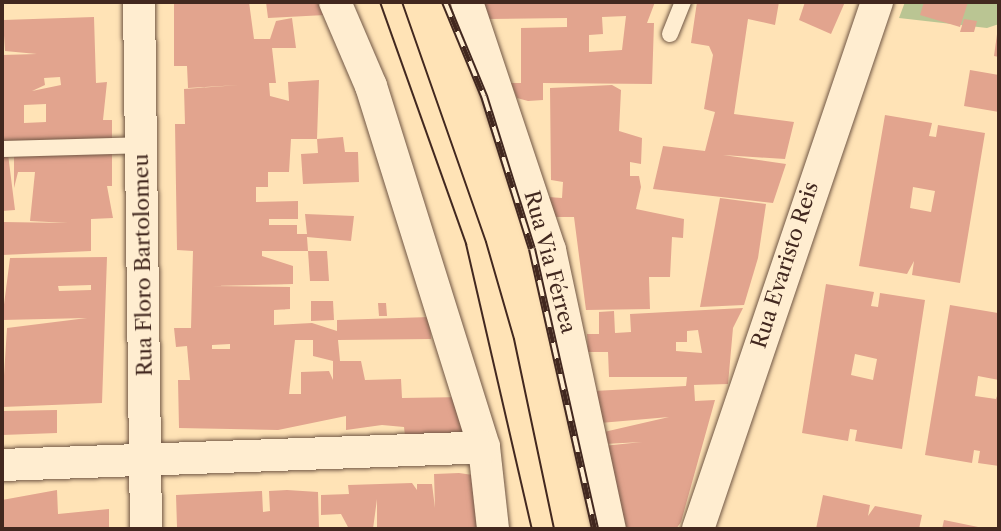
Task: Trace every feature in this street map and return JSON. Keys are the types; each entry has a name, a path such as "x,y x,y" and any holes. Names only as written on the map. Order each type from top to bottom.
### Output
{"street":[{"name":"Rua Floro Bartolomeu","path":"139,2 146,529"},
{"path":"335,2 371,86 484,446 493,529"},
{"name":"Rua Via Férrea","path":"467,2 550,250 610,529"},
{"name":"Rua Evaristo Reis","path":"698,529 877,2"},
{"path":"2,465 145,462 484,446"}],"lane":[{"path":"670,34 683,2"},
{"path":"2,149 141,145"}],"green space":[{"path":"905,2 999,2 999,24 987,28 899,18"}],"building":[{"path":"174,2 249,2 254,39 270,39 276,21 292,18 296,48 272,48 276,83 269,83 270,96 289,101 288,82 319,80 317,139 291,139 289,172 268,172 268,187 256,187 256,202 298,201 298,219 269,219 269,225 297,225 297,234 307,234 305,214 354,216 351,241 307,237 308,251 262,251 262,256 293,266 293,284 210,286 290,287 290,309 274,310 274,325 312,323 337,331 337,320 430,317 431,339 338,340 340,361 361,361 365,380 401,379 402,398 465,397 463,435 405,436 404,427 382,425 346,430 346,416 278,430 179,428 178,380 190,380 187,346 176,347 174,328 191,328 193,251 177,250 175,124 185,124 184,89 239,85 188,88 187,66 174,66","holes":["295,340 313,340 313,356 333,361 333,380 329,371 301,372 301,394 289,394","230,344 230,349 212,349 212,345"]},
{"path":"266,2 324,2 325,15 268,18"},
{"path":"655,2 647,23 654,23 652,84 543,83 543,100 528,101 517,98 511,83 521,83 521,28 567,27 567,18 488,19 483,4","holes":["626,16 622,50 589,52 589,35 603,34 602,17"]},
{"path":"697,2 779,2 775,25 748,19 734,114 794,122 785,159 723,155 786,164 773,203 653,189 663,146 705,151 715,112 704,109 713,55 709,46 691,43"},
{"path":"805,2 845,2 831,34 799,20"},
{"path":"924,2 968,2 960,27 920,15"},
{"path":"94,17 96,83 107,82 103,120 112,120 112,138 2,143 2,55 37,54 5,51 3,20","holes":["60,77 61,85 32,91 45,85 44,78","46,104 46,122 24,123 24,105"]},
{"path":"964,19 977,21 974,32 960,32"},
{"path":"999,27 999,57 994,56"},
{"path":"970,70 999,75 999,112 964,106"},
{"path":"612,85 621,90 619,131 642,138 641,164 630,162 630,176 639,176 641,187 636,209 684,219 683,238 672,237 670,277 649,277 650,309 586,310 574,217 553,217 548,197 562,198 563,182 551,180 550,88"},
{"path":"885,115 932,123 929,136 936,137 938,125 985,133 960,283 912,275 914,261 907,274 859,266","holes":["913,187 935,191 931,212 910,208"]},
{"path":"343,137 345,152 358,152 359,182 303,184 301,154 318,153 317,139"},
{"path":"112,151 112,186 107,186 113,218 91,219 91,251 2,255 2,222 68,223 30,221 35,172 18,172 14,188 14,154"},
{"path":"8,154 15,210 2,211 2,155"},
{"path":"720,198 766,204 758,258 744,305 700,307"},
{"path":"308,251 327,251 329,281 310,281"},
{"path":"107,257 102,403 2,407 7,328 87,318 2,320 10,258","holes":["91,285 91,290 59,291 58,286"]},
{"path":"826,284 874,292 871,306 878,307 880,293 925,300 902,449 855,441 857,430 850,429 848,441 802,433","holes":["855,354 877,359 873,380 851,375"]},
{"path":"311,301 333,301 334,320 311,321"},
{"path":"378,303 386,303 387,316 379,316"},
{"path":"950,305 998,313 999,380 978,376 975,396 996,399 999,390 999,466 978,463 980,451 974,450 972,463 925,455"},
{"path":"743,308 733,328 728,384 694,385 695,401 715,400 681,522 676,529 627,529 603,446 642,442 604,444 604,432 669,417 600,423 594,391 686,386 687,377 609,377 608,352 588,352 587,334 599,334 599,312 614,311 615,333 631,332 630,314","holes":["698,330 702,353 676,351 676,342 687,342 687,331"]},
{"path":"57,410 57,433 2,435 2,411"},
{"path":"434,474 473,475 486,529 377,529 377,499 373,529 349,529 341,514 321,515 321,495 349,494 348,485 412,483 417,490 417,484 432,484 435,508"},
{"path":"57,490 58,514 109,509 109,529 2,529 2,500"},
{"path":"262,491 263,512 270,511 269,491 318,492 319,529 177,527 176,495"},
{"path":"823,495 870,505 868,516 875,506 922,515 919,529 816,529"},
{"path":"944,520 983,528 983,529 942,529"}],"tram line":[{"path":"380,2 466,244 532,529"},
{"path":"402,2 486,242 514,339 554,529"}],"railway":[{"path":"445,2 484,96 532,249 595,529"}]}
